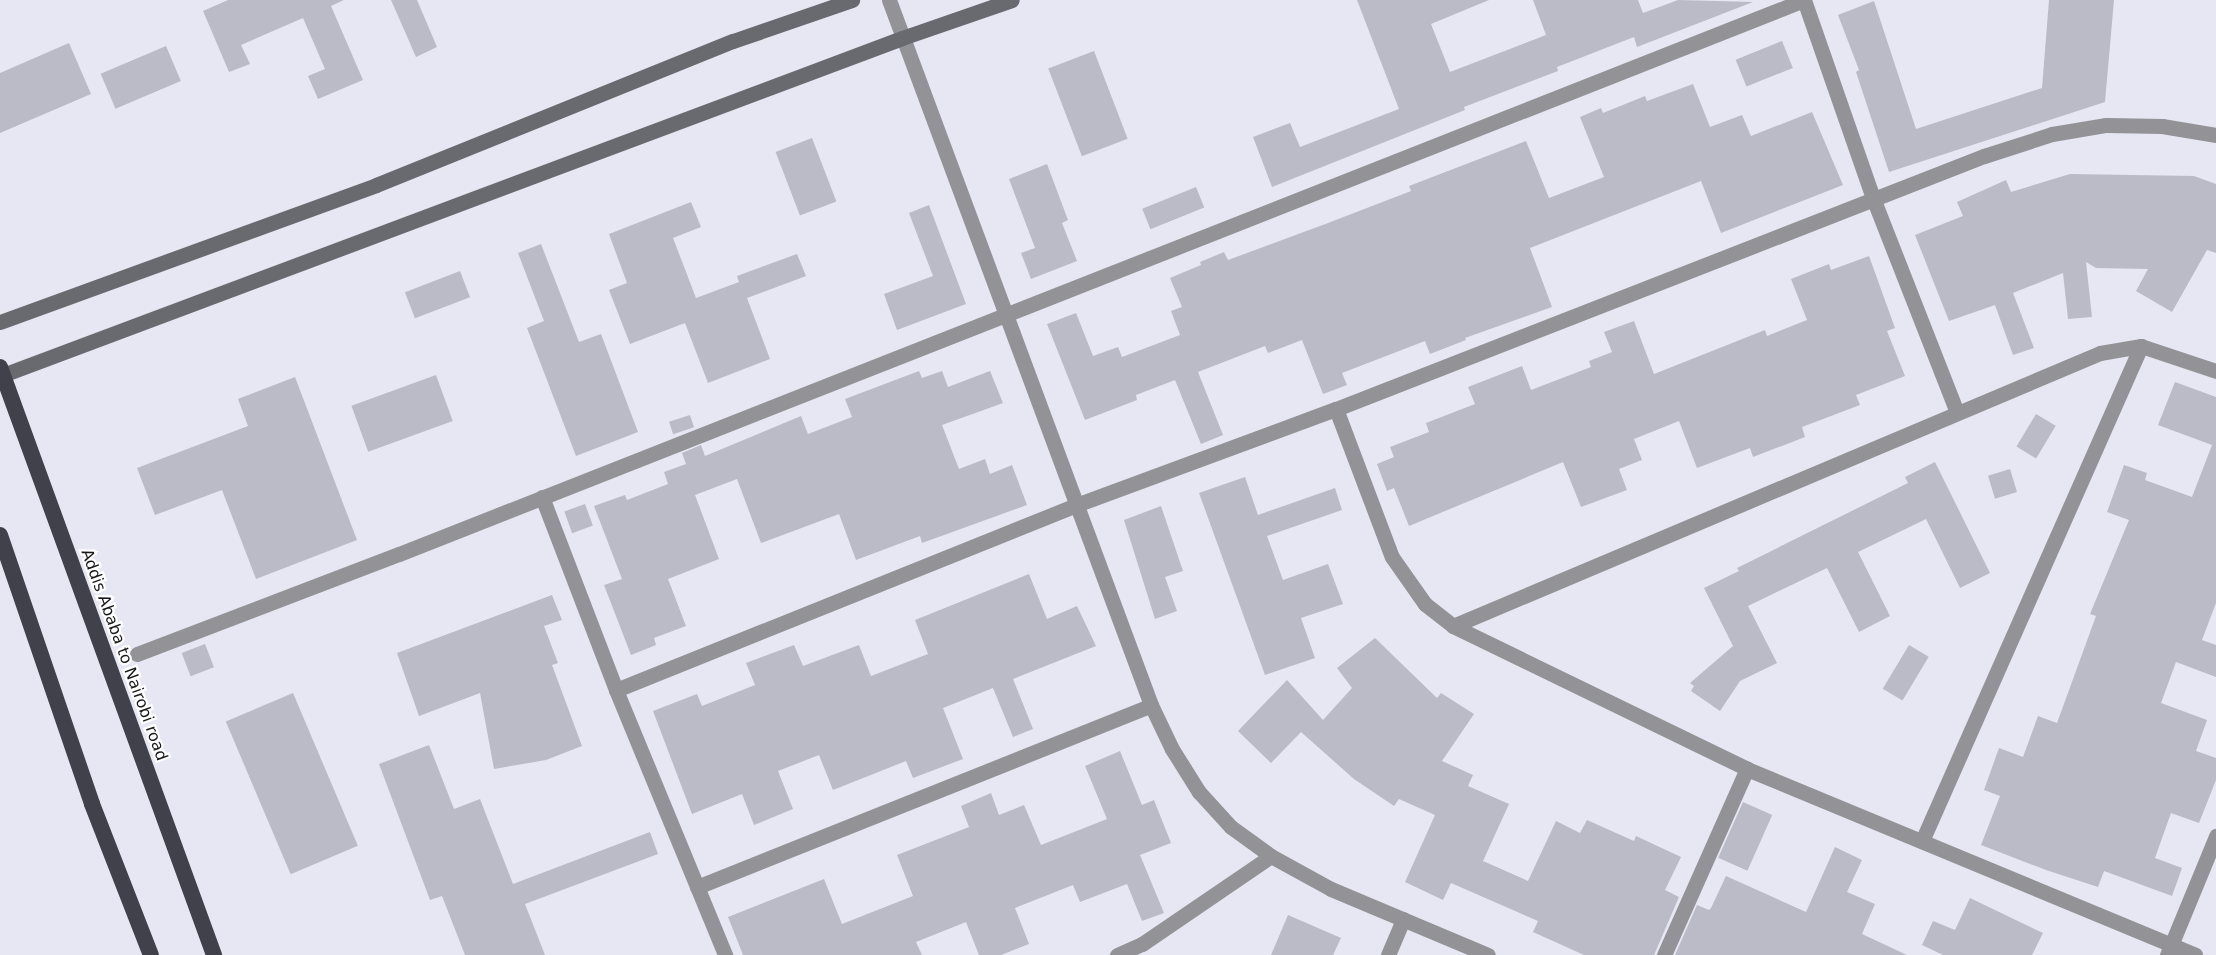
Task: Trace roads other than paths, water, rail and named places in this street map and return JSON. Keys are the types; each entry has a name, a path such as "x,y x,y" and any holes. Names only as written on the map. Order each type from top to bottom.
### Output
{"highway":[{"name":"Addis Ababa to Nairobi road","path":"1,373 214,955"},
{"path":"0,535 92,804 151,955"}],"main road":[{"path":"0,322 376,185 733,41 852,0"},
{"path":"1,373 902,38 1012,0"}],"street":[{"path":"889,0 1151,705 1172,749 1198,792 1231,827 1271,856 1331,889 1488,955"},
{"path":"137,654 1804,0 1873,198 1957,412"},
{"path":"616,690 1076,505 1336,409 1984,156 2052,135 2106,125 2133,124 2172,127 2216,135"},
{"path":"1453,626 2100,353 2141,346 2216,371"},
{"path":"1922,841 2141,346"},
{"path":"1336,409 1392,557 1425,604 1453,626 1747,769 1922,841 2169,950 2195,955"},
{"path":"542,497 616,690 724,955"},
{"path":"697,887 1151,705"},
{"path":"1664,955 1747,769"},
{"path":"2169,950 2216,836"},
{"path":"1117,955 1140,949 1271,856"},
{"path":"1388,955 1403,919"}]}
